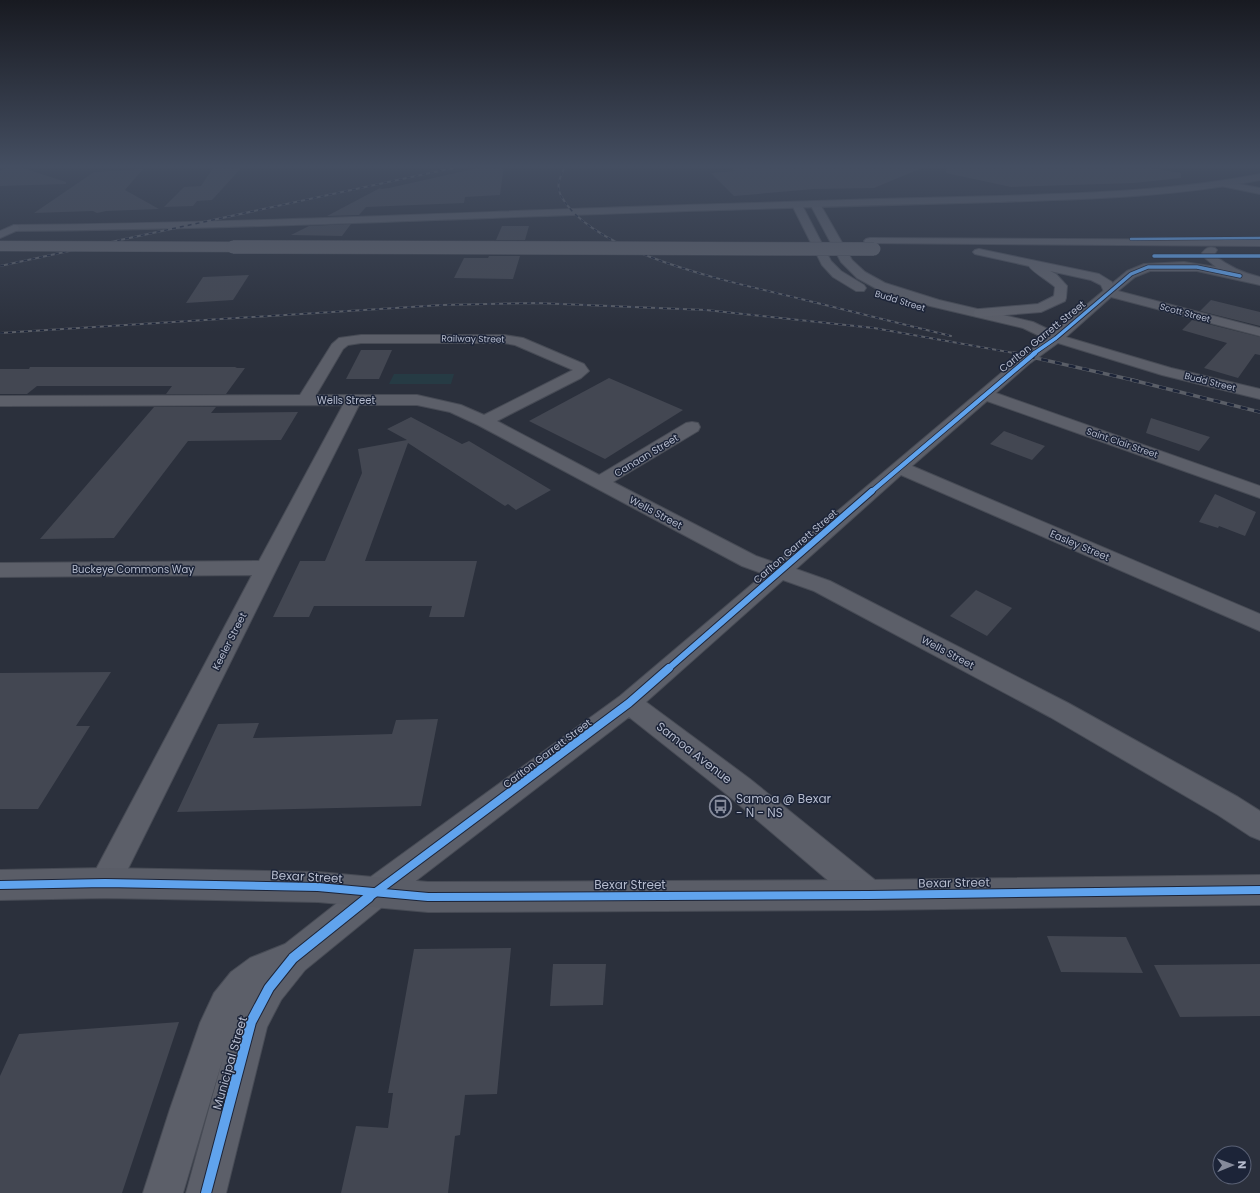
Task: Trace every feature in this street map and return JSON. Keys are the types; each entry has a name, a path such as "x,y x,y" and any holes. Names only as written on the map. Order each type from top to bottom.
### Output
{"main road":[{"path":"0,226 14,228 132,227 323,221"},
{"path":"0,235 14,228"},
{"path":"0,239 872,245 1260,251"},
{"path":"0,246 1260,243"},
{"path":"872,245 974,252 1013,258 1095,277 1104,281 1109,286 1110,293"},
{"path":"980,313 1041,308 1060,298 1061,286 1052,277 1034,266 1013,258"},
{"name":"Bexar Street","path":"0,885 105,883 318,887 428,897 869,895 1260,890"}],"street":[{"name":"Budd Street","path":"805,221 826,263 837,274 861,288 884,298 914,307 1023,333 1051,336"},
{"name":"Budd Street","path":"824,221 847,262 861,275 881,286 905,295 1028,325 1051,336 1167,372 1260,394"},
{"path":"1211,250 1208,253 1212,259 1240,276 1260,281"},
{"name":"Carlton Garrett Street","path":"376,892 630,703 1051,336 1110,293 1131,274 1148,267 1191,266 1240,276"},
{"name":"Scott Street","path":"1110,293 1260,332"},
{"name":"Railway Street","path":"305,400 337,347 344,341 386,338 504,339 518,341 579,367 581,371 576,375 484,421"},
{"name":"Saint Clair Street","path":"985,395 1260,492"},
{"name":"Keeler Street","path":"105,883 266,568 354,400"},
{"name":"Wells Street","path":"0,401 417,400 455,408 484,421 749,561 822,586 1059,710 1228,806 1260,827"},
{"name":"Canaan Street","path":"600,482 692,427"},
{"name":"Easley Street","path":"900,468 1260,623"},
{"name":"Buckeye Commons Way","path":"0,570 266,568"},
{"name":"Samoa Avenue","path":"630,703 740,788 869,895"},
{"name":"Municipal Street","path":"206,1193 251,1022 269,988 293,958 376,892"},
{"name":"Municipal Street","path":"163,1193 188,1108 224,1010 237,990 254,975 273,964 293,958"}],"shaded area":[{"path":"394,374 454,374 451,384 389,384"}],"building":[{"path":"351,224 342,236 291,235 309,226"},
{"path":"502,226 529,226 525,240 496,240"},
{"path":"489,256 520,256 513,279 454,278 464,258 488,258"},
{"path":"249,275 233,300 186,303 203,277"},
{"path":"1211,300 1260,312 1260,326 1200,311"},
{"path":"1192,320 1260,337 1260,355 1255,354 1238,378 1204,368 1227,343 1182,330"},
{"path":"361,350 392,350 379,379 346,379"},
{"path":"30,367 245,368 226,394 166,394 172,386 37,386 27,394 0,394 0,369 29,369"},
{"path":"609,378 683,410 605,459 529,421"},
{"path":"154,407 216,407 211,413 298,412 281,440 188,441 114,538 40,539"},
{"path":"411,417 462,444 469,441 551,490 516,510 508,504 505,506 408,443 365,561 477,561 464,617 429,617 432,606 314,606 309,617 273,617 300,561 325,561 362,473 358,449 407,440 387,429"},
{"path":"1151,418 1210,437 1199,451 1146,433"},
{"path":"1004,431 1045,446 1032,460 990,444"},
{"path":"1215,494 1256,512 1245,536 1219,526 1218,528 1199,522"},
{"path":"976,590 1012,608 987,636 950,616"},
{"path":"111,672 76,726 90,726 38,809 0,809 0,673"},
{"path":"438,719 421,806 177,812 218,724 259,723 253,738 392,734 396,720"},
{"path":"1047,936 1126,937 1143,973 1061,972"},
{"path":"511,948 497,1094 465,1095 460,1135 455,1136 448,1193 341,1193 356,1126 388,1128 393,1093 388,1093 414,949"},
{"path":"553,964 606,964 603,1005 550,1006"},
{"path":"1260,964 1260,1016 1180,1017 1154,965"},
{"path":"179,1022 122,1193 0,1193 0,1076 19,1034"}],"railway":[{"path":"0,266 210,221"},
{"path":"583,221 604,235 635,251 670,264 742,285 951,336"},
{"path":"0,333 442,305 537,303 706,310 874,328 1016,353"},
{"path":"1016,353 1137,381"},
{"path":"1132,380 1260,412"}],"cycle path":[{"path":"1131,239 1260,238"},
{"path":"1154,256 1260,256"},
{"path":"206,1193 251,1022 269,988 293,958 376,892 629,703 1024,361 1056,338 1131,274 1148,267 1184,266 1197,267 1240,276"},
{"path":"0,885 105,883 318,887 428,897 869,895 1260,890"}],"place":[{"name":"Samoa @ Bexar - N - NS","path":"721,806"}]}
